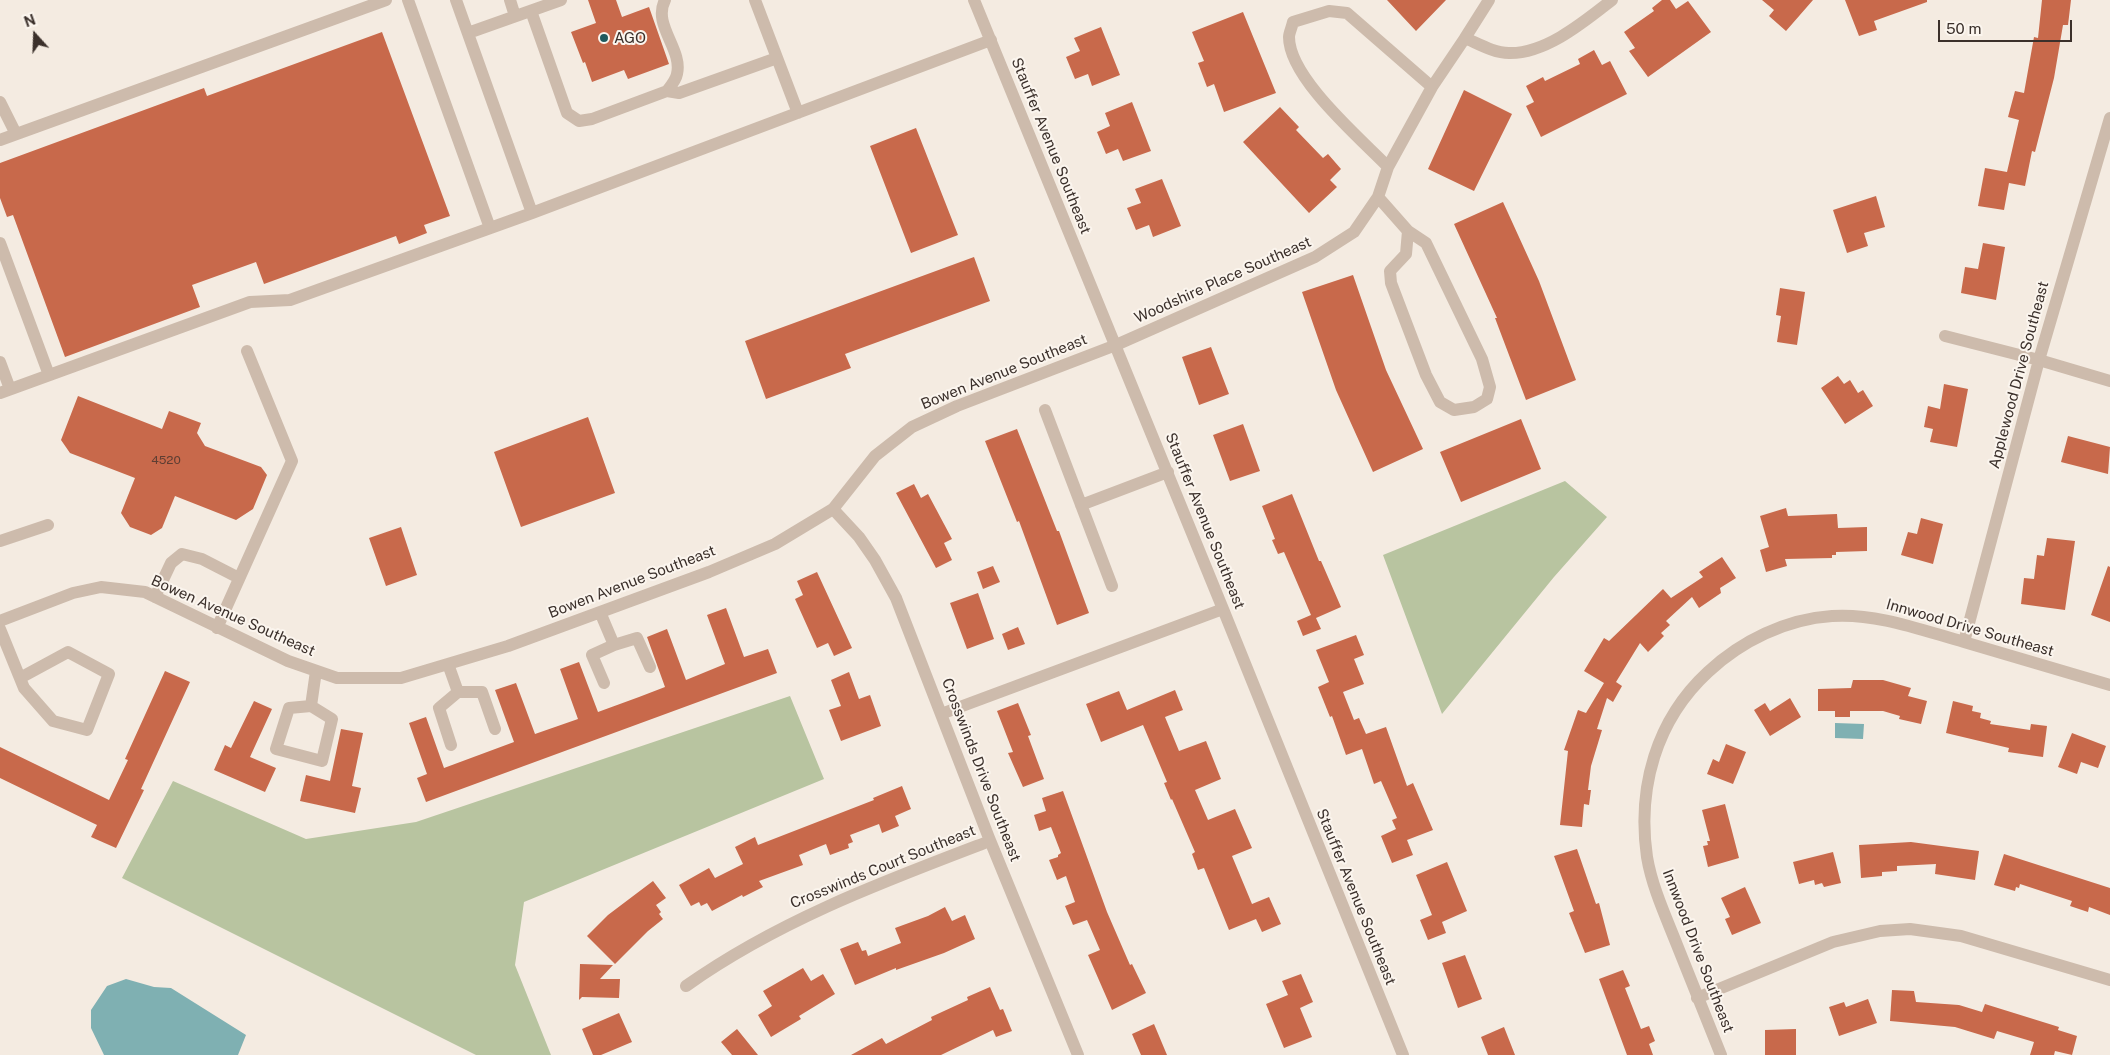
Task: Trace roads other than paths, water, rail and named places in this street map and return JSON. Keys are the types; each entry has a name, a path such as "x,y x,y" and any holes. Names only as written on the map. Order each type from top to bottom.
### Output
{"street":[{"path":"0,140 386,0"},
{"path":"408,0 490,228"},
{"path":"456,0 532,213"},
{"path":"510,0 516,16"},
{"path":"468,33 561,0"},
{"path":"665,0 661,7 662,19 677,59 678,73 668,91"},
{"path":"755,0 798,113"},
{"name":"Stauffer Avenue Southeast","path":"974,0 1168,472 1403,1055"},
{"name":"Woodshire Place Southeast","path":"1116,346 1315,257 1354,232 1378,197 1388,167 1432,87 1489,0"},
{"path":"1465,38 1489,49 1508,53 1527,51 1554,40 1577,26 1612,0"},
{"path":"531,11 567,113 579,121 592,119 668,91 679,93 777,58"},
{"path":"1388,167 1310,88 1295,61 1288,36 1293,22 1329,11 1347,13 1432,87"},
{"path":"0,362 5,391 250,302 290,300 532,213 990,40"},
{"path":"0,102 16,134"},
{"name":"Applewood Drive Southeast","path":"1964,642 2039,360 2110,118"},
{"path":"1378,197 1408,231 1426,244 1482,359 1490,387 1487,398 1474,407 1454,410 1440,402 1426,375 1391,283 1390,271 1406,254 1408,231"},
{"path":"0,242 49,375"},
{"path":"1946,336 2110,381"},
{"name":"Bowen Avenue Southeast","path":"0,621 73,593 101,587 145,592 288,661 316,671 337,678 400,678 508,646 709,572 775,544 833,509 875,456 912,427 957,406 1116,346"},
{"path":"217,628 292,461 247,351"},
{"path":"1045,410 1112,586"},
{"path":"1081,505 1168,472"},
{"name":"Crosswinds Drive Southeast","path":"833,509 859,537 875,560 896,598 990,841 1077,1055"},
{"path":"0,541 48,525"},
{"path":"154,597 171,563 182,554 202,559 239,578"},
{"path":"941,714 1223,609"},
{"path":"600,612 614,645"},
{"name":"Innwood Drive Southeast","path":"1720,1055 1662,906 1650,866 1644,803 1653,756 1659,741 1670,717 1692,687 1722,659 1758,637 1795,622 1832,616 1893,621 2110,685"},
{"path":"0,629 24,688 53,721 86,730 109,674 68,652 20,678"},
{"path":"604,683 592,655 614,645 637,638 650,667"},
{"path":"448,664 458,692"},
{"path":"311,706 316,671"},
{"path":"451,745 439,708 458,692 482,692 495,729"},
{"path":"311,706 332,719 322,761 276,749 289,708 311,706"},
{"name":"Crosswinds Court Southeast","path":"686,986 750,945 814,911 990,841"},
{"path":"1697,998 1833,942 1848,937 1896,928 1960,936 2110,980"}],"water":[{"path":"1835,723 1864,724 1863,739 1835,738"},
{"path":"126,979 154,987 171,988 246,1035 238,1055 104,1055 91,1028 91,1010 107,986"}],"place":[{"name":"AGO","path":"604,38"}]}
